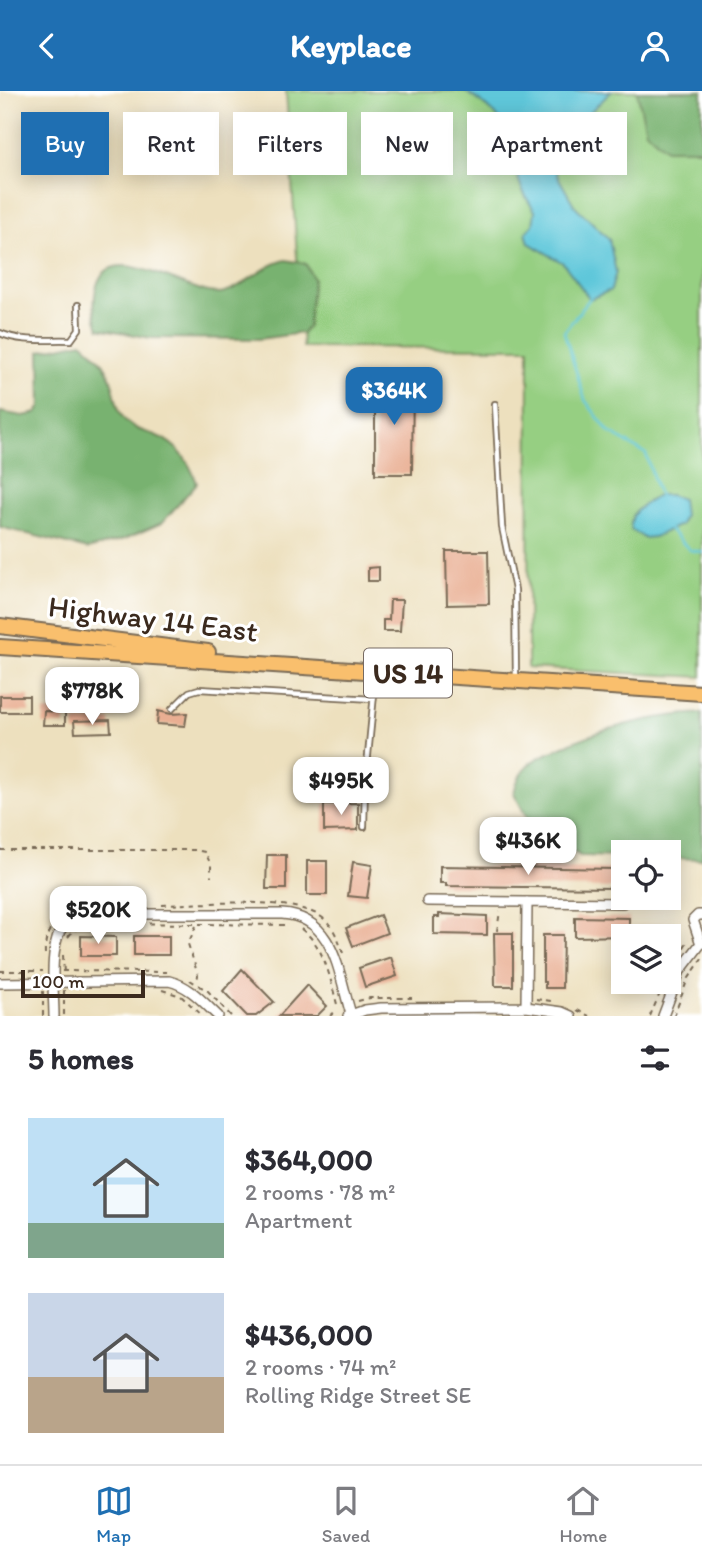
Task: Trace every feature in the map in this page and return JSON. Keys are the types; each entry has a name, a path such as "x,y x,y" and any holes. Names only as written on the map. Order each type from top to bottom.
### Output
{"main road":[{"name":"Highway 14 East","path":"0,626 299,665"},
{"name":"Highway 14 East","path":"0,647 702,693"}],"street":[{"path":"427,901 611,903"},
{"path":"526,1007 527,902"},
{"path":"54,1016 56,939 67,921 94,914 293,915 314,924 323,932 330,946 349,1015 381,1007 526,1007 565,1015"},
{"path":"663,1016 680,971 701,943 693,920 702,915"},
{"path":"0,983 180,983 218,1016"}],"lane":[{"path":"0,333 12,338 71,339 79,329 78,305"},
{"path":"495,404 502,527 515,590 516,680"},
{"path":"364,827 365,786 376,671"},
{"path":"172,709 189,692 199,689 373,699"}],"path":[{"path":"0,850 195,849 205,852 209,858 211,877"},
{"path":"497,931 501,902"},
{"path":"66,939 73,931 91,923"},
{"path":"104,923 278,924 298,927 314,940 324,960 338,1008 330,1016"},
{"path":"196,925 188,944 198,975 197,983 231,1016"},
{"path":"681,952 688,940"},
{"path":"64,948 64,971"},
{"path":"674,1016 687,981 702,959"},
{"path":"0,971 45,971"},
{"path":"160,990 181,996 204,1016"},
{"path":"43,991 43,1016"},
{"path":"64,991 64,1016"},
{"path":"650,1016 660,994"}],"green space":[{"path":"286,91 702,91 702,677 528,668 529,348 303,347 292,175 347,175 347,112 287,112"},
{"path":"637,91 702,91 702,149 666,149 646,131"},
{"path":"286,260 306,264 313,279 308,327 302,333 259,339 151,338 99,328 95,307 97,285 105,272 118,266 134,267 219,293 235,288 268,267"},
{"path":"82,342 96,354 106,368 118,407 126,421 176,448 190,467 197,483 162,523 125,539 88,549 0,527 0,412 23,416 37,413 41,406 40,351"},
{"path":"702,713 702,859 681,858 681,840 611,840 611,857 580,856 527,818 514,793 517,781 531,763 592,735 664,717"}],"water":[{"path":"464,91 612,91 590,112 493,112"},
{"path":"518,175 557,175 574,205 609,239 616,272 611,290 590,299 563,263 529,243 526,232 533,225 535,211"},
{"path":"659,495 682,499 684,516 680,525 654,537 644,538 631,529 631,522 639,508"}],"building":[{"path":"375,380 413,380 412,474 375,474"},
{"path":"446,551 488,551 489,604 447,605"},
{"path":"379,567 379,581 368,581 368,568"},
{"path":"390,600 402,600 400,631 383,631 383,620 389,620"},
{"path":"0,696 29,696 29,712 0,712"},
{"path":"44,711 65,712 65,725 43,725"},
{"path":"158,711 187,713 185,726 157,724"},
{"path":"110,720 111,732 75,733 74,721"},
{"path":"358,803 358,830 324,831 324,804"},
{"path":"267,855 286,855 286,889 266,889"},
{"path":"307,861 327,861 327,895 307,895"},
{"path":"353,862 372,865 367,898 348,896"},
{"path":"440,866 611,869 611,888 446,886 446,883 440,883"},
{"path":"439,914 487,916 487,935 434,934 434,917 439,917"},
{"path":"380,915 387,933 353,946 346,928"},
{"path":"575,917 629,918 629,924 611,924 611,936 575,937"},
{"path":"494,933 513,933 513,986 495,986"},
{"path":"543,935 563,935 562,988 545,988"},
{"path":"81,936 116,937 116,956 81,956"},
{"path":"134,936 169,936 169,955 134,955"},
{"path":"391,957 397,976 365,987 359,968"},
{"path":"242,969 274,1002 256,1016 247,1016 223,991"},
{"path":"307,985 327,1006 317,1016 279,1016"}],"waterway":[{"path":"590,298 564,332 585,400 609,432 646,454 659,496"},
{"path":"666,526 690,550 702,552"}]}
